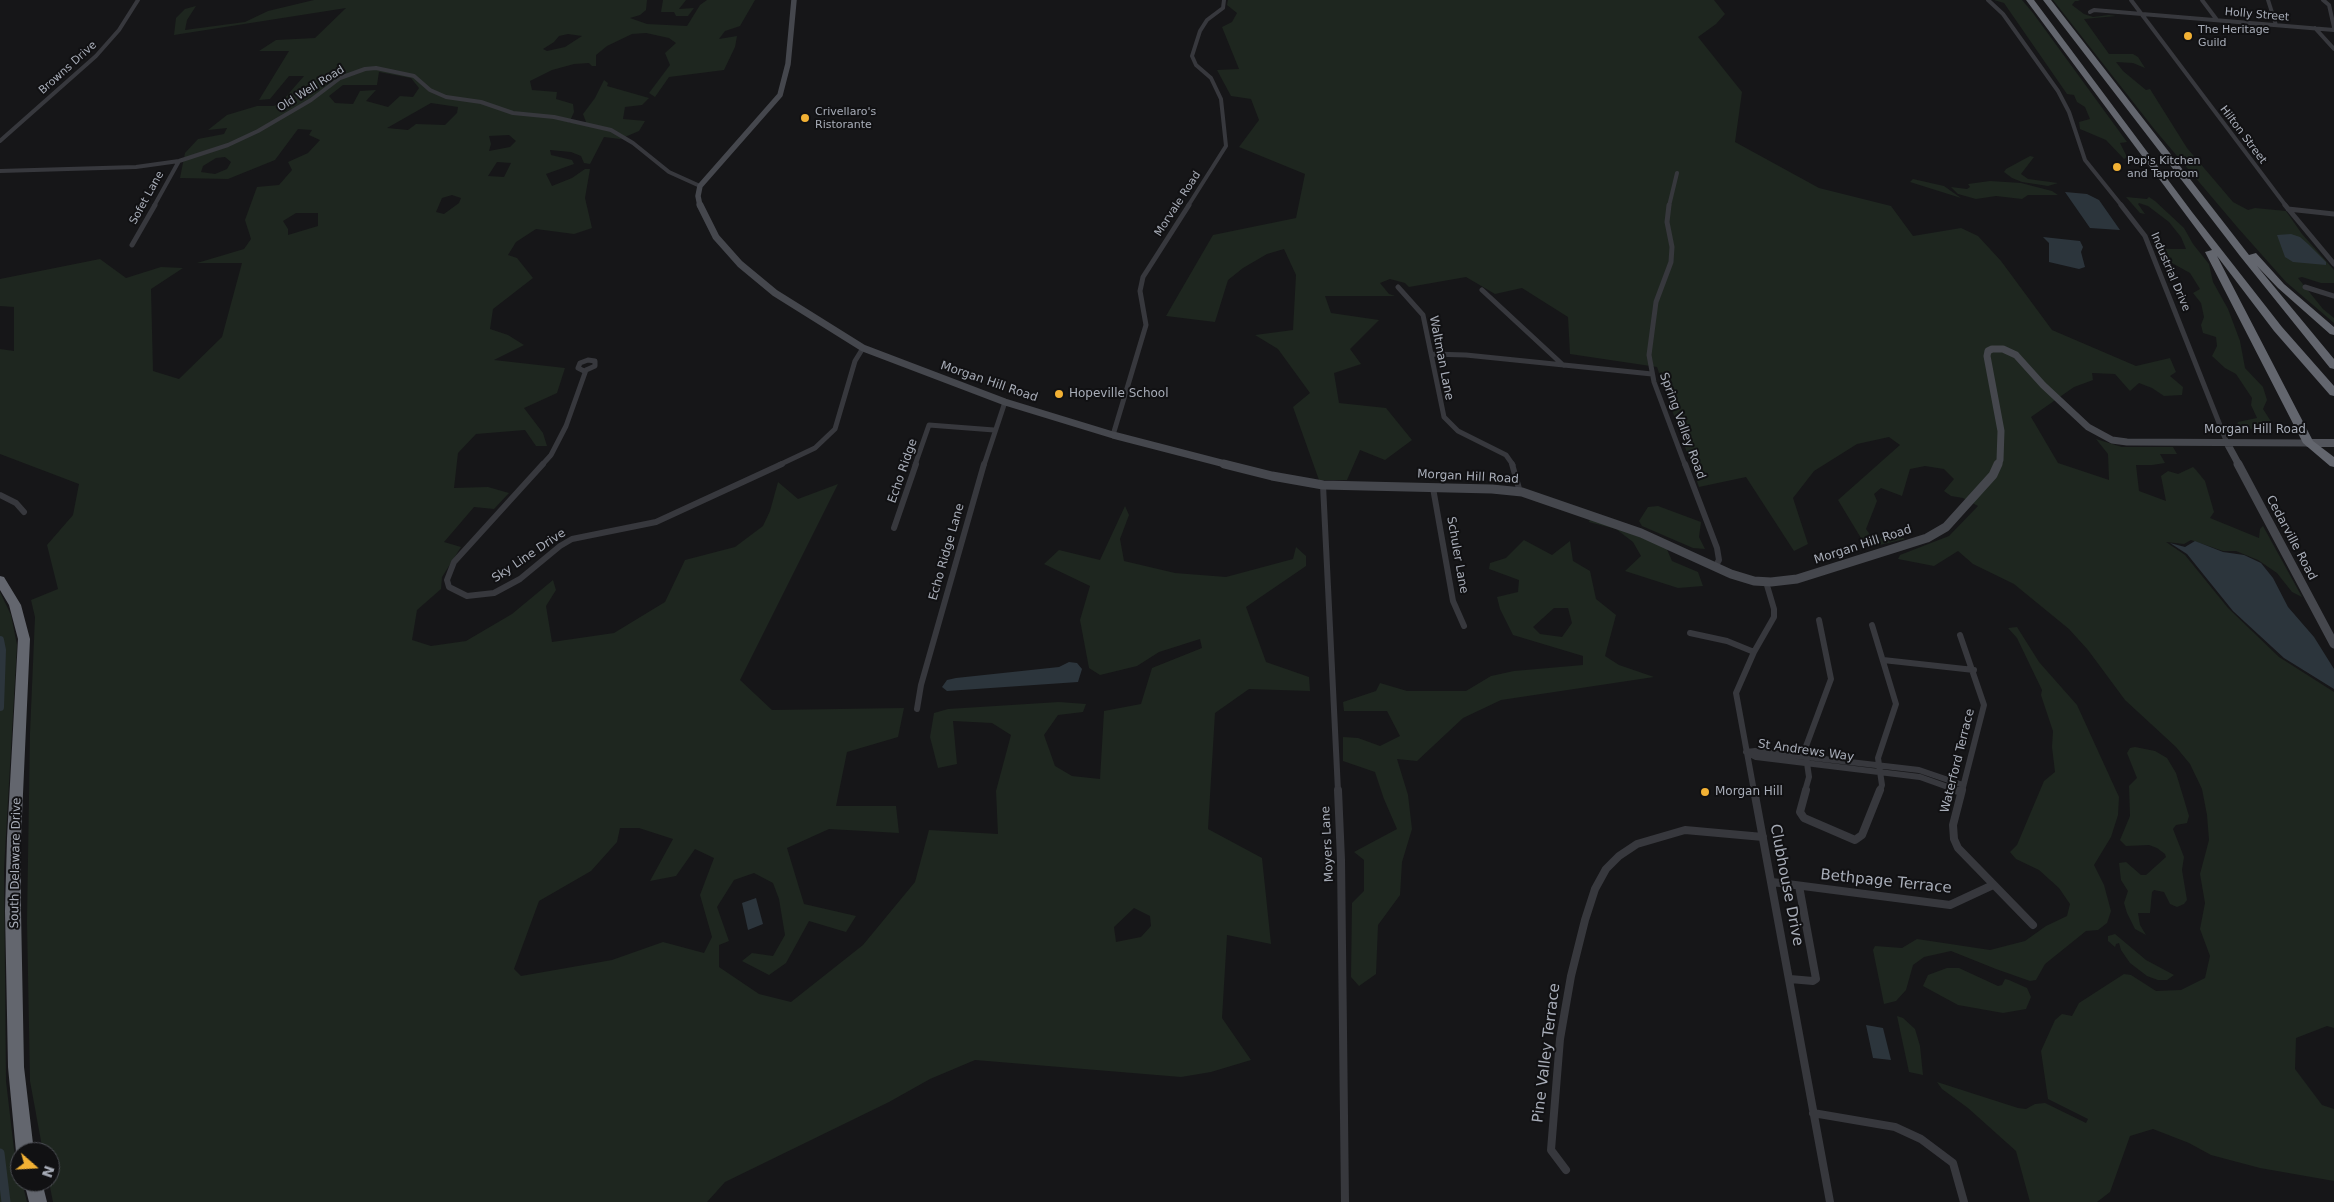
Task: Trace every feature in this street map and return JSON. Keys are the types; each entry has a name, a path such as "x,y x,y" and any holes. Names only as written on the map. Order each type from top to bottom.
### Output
{"highway":[{"path":"2030,0 2189,214 2278,328 2334,393"},
{"path":"2047,0 2282,305 2334,366"},
{"path":"2198,197 2281,286 2334,332"},
{"path":"2189,214 2218,265 2309,442 2334,463"},
{"name":"South Delaware Drive","path":"0,580 15,605 24,639 14,838 13,911 16,1066 25,1142"}],"main road":[{"path":"700,186 780,95 788,64 794,0"},
{"name":"Morgan Hill Road","path":"700,186 698,196 705,219 716,237 740,264 775,292 863,348 1005,402 1113,435 1272,476 1323,485 1520,492 1641,533 1738,577 1766,582 1797,579 1927,538 1946,527 1993,475 2000,460 2002,431 1987,356 1988,351 1992,349 2003,349 2016,354 2043,385 2075,415 2094,431 2106,438 2127,442 2334,443"},
{"name":"Cedarville Road","path":"2227,443 2334,644"}],"street":[{"name":"Browns Drive","path":"0,141 96,56 119,30 138,0"},
{"name":"Morvale Road","path":"1113,435 1146,329 1146,318 1140,291 1143,277 1226,146 1225,118 1219,95 1211,78 1196,65 1192,56 1200,31 1207,20 1223,8 1224,0"},
{"name":"Industrial Drive","path":"1988,0 2003,14 2058,91 2069,112 2085,160 2091,170 2146,236 2227,443"},
{"name":"Hilton Street","path":"2131,0 2288,209 2334,264"},
{"path":"2202,0 2217,20"},
{"path":"2268,0 2276,25"},
{"path":"2323,0 2329,5 2334,28"},
{"name":"Holly Street","path":"2090,12 2094,10 2334,28"},
{"path":"2315,28 2334,49"},
{"name":"Old Well Road","path":"0,171 136,167 179,161 228,145 258,131 311,100 340,78 365,69 376,68 414,76 430,90 446,97 481,102 513,113 554,117 611,130 633,143 669,172 700,186"},
{"name":"Sofet Lane","path":"132,245 179,161"},
{"name":"Spring Valley Road","path":"1677,173 1669,204 1667,222 1672,247 1672,261 1655,305 1649,351 1652,374 1717,548 1719,560 1715,567"},
{"path":"2288,209 2334,214"},
{"name":"Waltman Lane","path":"1398,287 1422,313 1444,418 1458,431 1493,446 1508,457 1515,468 1520,492"},
{"path":"2306,287 2334,296"},
{"path":"1482,290 1563,365"},
{"name":"Sky Line Drive","path":"586,370 566,426 551,455 454,562 447,580 449,587 457,592 467,596 494,593 520,578 560,546 572,540 642,527 665,519 815,448 835,429 854,362 863,348"},
{"path":"1431,354 1461,355 1652,374"},
{"name":"Echo Ridge Lane","path":"917,709 924,677 994,430 1005,402"},
{"name":"Echo Ridge","path":"894,528 929,425 994,430"},
{"name":"Moyers Lane","path":"1323,485 1341,860 1345,1202"},
{"name":"Schuler Lane","path":"1433,488 1453,601 1464,626"},
{"path":"0,495 16,503 24,512"},
{"name":"Clubhouse Drive","path":"1766,582 1774,613 1736,693 1830,1202"},
{"path":"1819,620 1831,679 1805,749 1809,777 1800,812 1804,818 1855,840 1862,835 1882,785 1878,758 1896,704 1872,624"},
{"path":"1690,633 1714,637 1754,652"},
{"name":"Waterford Terrace","path":"1960,634 1974,670 1984,705 1953,825 1954,839 1958,848 2033,925"},
{"path":"1883,660 1974,670"},
{"name":"St Andrews Way","path":"1746,752 1756,757 1806,760 1880,769 1962,788"},
{"name":"Pine Valley Terrace","path":"1566,1170 1551,1150 1560,1039 1571,976 1583,929 1595,889 1602,876 1619,856 1636,844 1658,836 1685,830 1763,837"},
{"name":"Bethpage Terrace","path":"1772,882 1950,905 1956,904 1993,885"},
{"path":"1790,979 1813,982 1816,979 1799,886"},
{"path":"1813,1114 1896,1127 1921,1139 1953,1163 1964,1202"}],"shaded area":[{"path":"314,0 647,0 646,10 640,15 630,18 647,24 687,26 700,5 707,0 755,0 740,26 725,31 719,39 737,36 735,47 724,70 669,77 655,97 649,93 670,65 665,53 676,43 669,38 646,33 632,34 607,46 596,55 596,66 592,66 589,63 574,64 552,70 530,81 532,90 557,92 556,99 573,104 574,112 569,123 586,122 583,114 595,98 604,80 608,83 607,86 649,98 642,105 625,107 623,119 645,121 639,131 620,139 604,137 590,164 584,163 581,156 571,152 550,150 551,155 572,160 574,164 546,174 552,186 572,178 585,169 590,169 585,198 592,228 574,234 536,229 516,242 508,255 517,258 533,278 493,309 490,329 508,335 524,345 494,360 565,368 557,393 524,408 543,433 547,446 536,446 525,430 476,434 458,453 454,488 488,487 509,493 494,509 474,507 444,542 461,547 442,577 441,589 417,610 412,640 431,646 466,641 512,614 553,580 556,590 546,606 552,642 614,633 665,602 685,560 735,547 763,526 770,511 778,482 798,499 838,484 740,680 772,710 904,708 898,737 847,752 836,806 896,806 899,833 829,829 787,848 804,904 856,916 846,932 809,921 786,963 769,975 742,961 752,953 773,956 785,935 779,899 773,883 754,873 734,880 717,907 729,941 719,945 719,967 759,994 791,1002 863,945 915,882 929,830 998,834 996,791 1011,735 992,723 953,721 957,764 938,768 930,737 934,713 948,709 1059,702 1086,704 1083,712 1058,715 1044,735 1055,766 1072,776 1100,779 1104,711 1141,704 1152,668 1202,648 1200,639 1159,652 1137,666 1100,675 1089,668 1080,620 1090,586 1044,564 1059,550 1100,560 1125,506 1129,515 1120,539 1124,561 1175,573 1226,577 1293,559 1296,547 1306,556 1306,566 1246,607 1266,662 1309,677 1310,691 1249,689 1215,713 1208,829 1262,858 1271,944 1227,935 1222,1018 1251,1060 1211,1072 1181,1077 975,1060 930,1079 889,1102 725,1182 707,1202 53,1202 51,1192 60,1192 60,1142 41,1142 30,1081 27,921 30,733 35,617 31,600 58,589 47,545 73,515 79,484 0,454 0,349 14,351 14,307 0,306 0,279 100,259 126,278 161,267 183,268 151,289 153,371 179,379 222,337 242,263 197,263 244,249 251,239 245,220 257,187 279,185 292,170 288,162 308,153 320,140 309,135 312,130 298,129 275,160 228,179 180,178 185,153 198,139 224,134 227,128 208,130 227,115 257,106 274,106 284,99 304,76 289,76 270,99 259,100 289,51 259,51 276,40 315,38 346,8 174,35 176,18 185,9 196,6 187,20 185,30 245,22 268,11","holes":["568,34 582,36 565,47 547,51 543,49 554,42 559,36","379,72 411,78 419,88 413,97 400,96 388,107 366,101 376,90 360,91 353,104 335,103 329,96 343,85 377,85","431,103 458,107 457,113 445,125 416,124 408,130 387,128","509,135 516,141 510,147 489,151 491,144 489,136","225,157 231,162 227,169 215,174 201,172 203,166 216,158","497,162 511,163 504,177 488,176","452,195 461,198 459,203 444,214 436,212 442,198","296,213 318,213 318,226 288,235 288,229 283,221","620,828 639,828 673,839 650,881 676,876 695,849 714,858 700,895 712,937 704,953 663,942 612,960 521,976 514,969 539,901 591,871 617,842","1134,908 1150,916 1151,926 1141,937 1116,942 1114,927"]},
{"path":"663,0 686,0 679,9 694,8 688,16 676,16 674,12 661,12"},
{"path":"1228,0 1714,0 1725,14 1716,24 1698,37 1742,92 1735,142 1819,188 1891,206 1913,236 1961,228 1978,236 2001,261 2052,330 2136,366 2170,358 2176,372 2170,376 2183,387 2182,395 2164,396 2152,388 2139,383 2130,391 2115,374 2092,373 2093,380 2074,387 2031,417 2058,463 2109,480 2108,454 2096,439 2122,447 2173,447 2177,454 2160,454 2165,463 2136,465 2139,491 2166,501 2161,476 2168,471 2178,474 2193,467 2205,481 2214,512 2210,518 2259,538 2260,529 2263,526 2302,597 2292,592 2277,573 2258,560 2236,551 2223,551 2191,540 2184,544 2166,542 2185,555 2228,608 2279,657 2334,692 2334,1028 2327,1026 2296,1038 2295,1069 2322,1105 2334,1109 2334,1181 2260,1168 2211,1155 2189,1143 2153,1129 2130,1136 2110,1192 2097,1202 2030,1202 2016,1151 1968,1108 1942,1089 1937,1082 2018,1108 2026,1109 2035,1104 2045,1103 2086,1123 2088,1119 2048,1099 2041,1051 2055,1020 2062,1014 2072,1016 2079,1003 2124,974 2131,975 2156,991 2181,990 2205,978 2210,956 2200,929 2205,903 2200,874 2209,840 2207,815 2202,789 2190,764 2176,747 2125,700 2088,650 2069,629 2014,584 1973,564 1958,551 1934,566 1898,559 1900,555 1949,536 1978,506 1963,498 1951,496 1944,491 1954,479 1944,469 1925,466 1910,469 1902,496 1881,488 1874,494 1877,501 1866,529 1873,539 1899,536 1905,539 1867,548 1838,500 1900,445 1889,437 1857,444 1814,471 1793,498 1808,544 1794,551 1746,477 1699,487 1657,367 1570,354 1568,317 1522,288 1495,294 1466,277 1409,287 1405,283 1390,279 1380,283 1389,294 1395,296 1325,296 1331,313 1379,320 1350,349 1361,364 1334,373 1339,403 1386,408 1412,440 1385,460 1360,450 1347,480 1319,480 1293,407 1310,393 1278,349 1255,335 1293,330 1296,275 1284,249 1267,254 1243,268 1228,280 1215,322 1166,316 1213,235 1296,218 1305,174 1239,147 1259,120 1251,99 1231,96 1217,70 1239,69 1222,27 1232,22 1237,13 1227,5"},
{"path":"1994,0 2022,0 2127,142 2120,143 2127,157 2124,159 2106,140 2080,129 2079,122 2090,119 2085,107 2077,102 2074,95 2067,94 2004,3"},
{"path":"2053,0 2078,0 2080,1 2075,1 2072,5 2084,14 2093,17 2116,16 2084,19 2109,54 2133,54 2138,57 2145,68 2133,63 2116,62 2123,71 2146,90 2150,89 2187,148 2233,202 2248,210 2255,208 2286,211 2302,234 2334,270 2334,283 2321,283 2302,277 2298,278 2323,309 2334,318 2334,323 2286,282 2238,228 2155,130"},
{"path":"2030,156 2034,157 2021,174 2028,179 2058,183 2048,186 2022,182 2004,172 2006,169"},
{"path":"1913,179 1944,186 1961,198 1910,182"},
{"path":"1990,181 2021,183 2052,191 2058,195 2028,195 2022,199 1996,196 1976,199 1958,194 1951,187 1967,189 1970,187 1968,184"},
{"path":"2065,192 2087,194 2099,200 2120,230 2090,228"},
{"path":"2126,197 2147,199 2149,197 2155,201 2184,228 2193,244 2209,264 2213,282 2228,309 2240,341 2245,368 2263,387 2267,400 2263,409 2272,423 2245,430 2237,425 2238,422 2257,418 2251,405 2252,398 2236,374 2225,368 2212,356 2217,346 2216,337 2203,333 2201,325 2204,317 2201,303 2193,293 2200,289 2190,273 2172,263 2165,249 2186,249 2181,237 2169,222 2148,206 2139,203 2145,214 2140,213"},
{"path":"2291,234 2300,237 2308,244 2326,262 2326,265 2293,262 2285,257 2277,235"},
{"path":"2043,237 2080,241 2083,247 2081,252 2085,267 2079,269 2049,262 2049,243"},
{"path":"1658,506 1701,522 1699,537 1705,549 1693,548 1642,526 1639,521 1648,507"},
{"path":"1590,518 1666,547 1672,561 1698,572 1703,586 1678,588 1625,571 1641,556 1633,542 1616,529 1589,522"},
{"path":"1524,540 1552,555 1570,541 1573,561 1590,571 1596,599 1616,615 1605,656 1619,665 1654,677 1501,700 1463,718 1417,761 1397,759 1408,795 1412,829 1402,862 1400,895 1378,925 1376,974 1359,986 1351,977 1352,903 1364,891 1364,860 1354,852 1397,829 1375,772 1343,761 1343,737 1358,738 1380,746 1400,736 1387,711 1344,711 1343,702 1376,691 1380,683 1407,691 1466,691 1491,676 1514,671 1583,665 1583,656 1513,635 1500,609 1497,597 1518,592 1519,580 1489,569 1490,563 1506,558","holes":["1554,608 1568,608 1572,623 1562,637 1540,634 1533,627"]},
{"path":"2195,541 2223,552 2244,555 2261,563 2273,578 2288,607 2314,637 2334,669 2334,689 2284,658 2233,611 2187,554 2170,543 2185,547"},
{"path":"0,592 11,615 17,645 4,869 6,1081 13,1142 10,1142 10,1192 24,1192 27,1202 0,1202"},
{"path":"2017,627 2039,662 2077,705 2119,797 2118,815 2111,837 2094,865 2104,885 2111,911 2107,923 2098,930 2086,931 2045,964 2036,980 2030,981 1951,951 1924,957 1913,965 1906,990 1896,1001 1884,1004 1873,950 1875,946 1902,948 1917,939 1990,950 2025,941 2046,926 2067,916 2070,904 2059,888 2039,870 2016,859 2010,852 2017,845 2044,781 2055,772 2052,747 2053,731 2041,695 2042,690 2017,638 2008,628"},
{"path":"1069,662 1077,663 1082,669 1078,682 947,691 942,687 947,680 956,678 1059,667"},
{"path":"2135,747 2155,751 2167,758 2176,773 2189,816 2187,823 2176,825 2173,829 2184,857 2182,870 2187,900 2184,904 2177,907 2170,904 2164,892 2154,890 2152,892 2150,913 2138,913 2140,925 2146,935 2135,929 2127,913 2124,903 2128,891 2121,880 2119,863 2126,862 2141,875 2146,875 2166,857 2157,848 2149,845 2126,846 2120,840 2130,816 2129,786 2137,778 2127,753 2130,748"},
{"path":"756,898 763,924 748,930 742,903"},
{"path":"2115,934 2146,960 2174,975 2167,980 2158,980 2147,976 2130,963 2121,950 2119,943 2115,947 2108,941 2108,936"},
{"path":"1947,968 1959,968 1998,986 2002,985 2005,979 2027,988 2031,997 2026,1009 2003,1013 1958,1005 1923,986 1928,975"},
{"path":"1897,1016 1903,1018 1915,1029 1920,1046 1923,1075 1909,1072"},
{"path":"1866,1025 1883,1028 1891,1060 1873,1058"}],"waterway":[{"path":"0,640 2,650 0,707"},
{"path":"0,1153 6,1202"}],"place":[{"name":"The Heritage Guild","path":"2188,36"},
{"name":"Crivellaro's Ristorante","path":"805,118"},
{"name":"Pop's Kitchen and Taproom","path":"2117,167"},
{"name":"Hopeville School","path":"1059,394"},
{"name":"Morgan Hill","path":"1705,792"}]}
